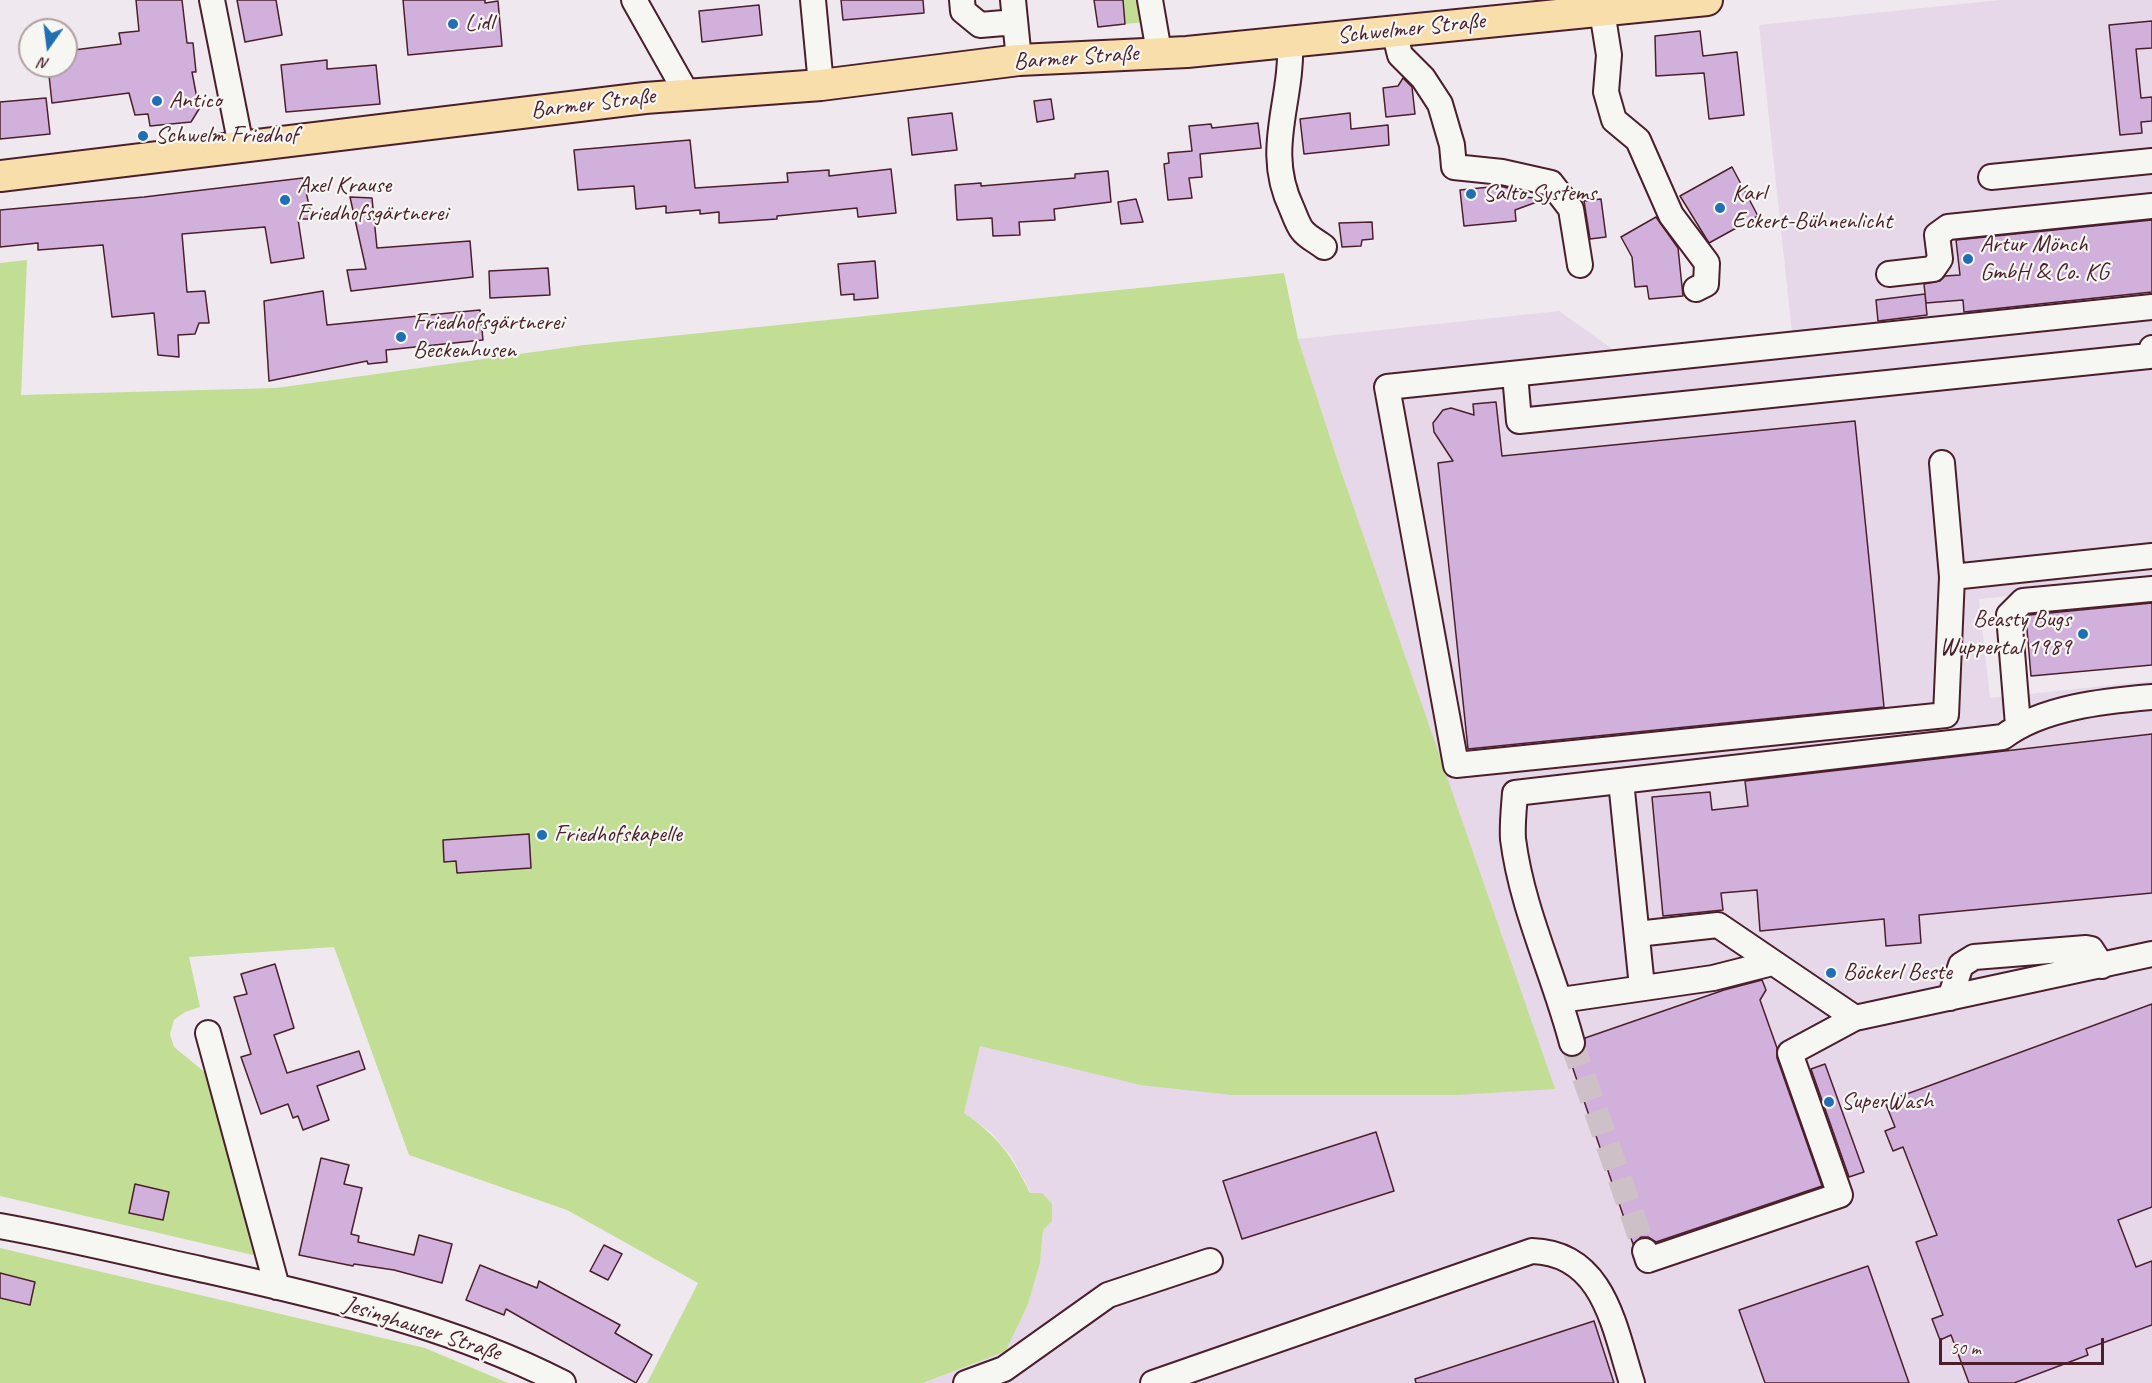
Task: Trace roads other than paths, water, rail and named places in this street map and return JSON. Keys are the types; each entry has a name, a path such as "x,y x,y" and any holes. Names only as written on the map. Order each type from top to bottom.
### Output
{"main road":[{"name":"Schwelmer Straße","path":"1173,52 1394,31 1536,8 1602,11 1707,0"},
{"name":"Barmer Straße","path":"0,176 687,94 821,85 1019,60 1173,52"}],"street":[{"path":"212,0 241,146"},
{"path":"634,0 687,94"},
{"path":"813,0 821,85"},
{"path":"962,0 963,11 980,25 1004,23 1016,26"},
{"path":"1013,0 1019,60"},
{"path":"1150,0 1173,52"},
{"path":"1602,11 1609,55 1606,92 1614,120 1638,140 1671,215 1707,263 1706,284 1696,289"},
{"path":"1394,31 1400,55 1422,78 1440,104 1452,145 1454,167 1502,172 1551,183 1571,209 1580,265"},
{"path":"1290,41 1292,70 1280,132 1278,166 1286,196 1302,231 1324,247"},
{"path":"1991,177 2152,161"},
{"path":"1889,274 1933,269 1940,259 1937,235 1948,227 2152,206"},
{"path":"1941,463 1952,577 1946,715 1456,765 1387,387 2152,307"},
{"path":"1515,374 1520,421 2149,356 2152,348"},
{"path":"1952,577 2152,556"},
{"path":"2018,725 2009,615 2023,601 2152,589"},
{"path":"1572,1042 1561,1000 1538,945 1524,891 1513,838 1515,793 2003,736 2018,725 2094,702 2152,697"},
{"path":"1621,781 1642,987"},
{"path":"1637,934 1718,925 1855,1018"},
{"path":"1950,998 1961,965 1974,957 2086,948 2091,949 2102,966"},
{"path":"1645,1251 1648,1260 1840,1195 1790,1053 1855,1018 2152,954"},
{"path":"1561,1000 1713,978 1772,963"},
{"path":"208,1033 278,1287"},
{"name":"Jesinghauser Straße","path":"0,1226 278,1287 394,1317 504,1354 563,1383"},
{"path":"1153,1383 1532,1251 1551,1251 1581,1267 1605,1299 1632,1383"},
{"path":"966,1383 1004,1369 1108,1295 1210,1261"}],"tunnel":[{"path":"1572,1043 1645,1251"}],"place":[{"name":"Lidl","path":"453,24"},
{"name":"Antico","path":"157,101"},
{"name":"Schwelm Friedhof","path":"143,136"},
{"name":"Salto Systems","path":"1471,194"},
{"name":"Axel Krause Friedhofsgärtnerei","path":"285,200"},
{"name":"Karl Eckert-Bühnenlicht","path":"1720,208"},
{"name":"Artur Mönch GmbH & Co. KG","path":"1968,259"},
{"name":"Friedhofsgärtnerei Beckenhusen","path":"401,337"},
{"name":"Beasty Bugs Wuppertal 1989","path":"2083,634"},
{"name":"Friedhofskapelle","path":"542,835"},
{"name":"Böckerl Beste","path":"1831,973"},
{"name":"SuperWash","path":"1829,1102"}]}
